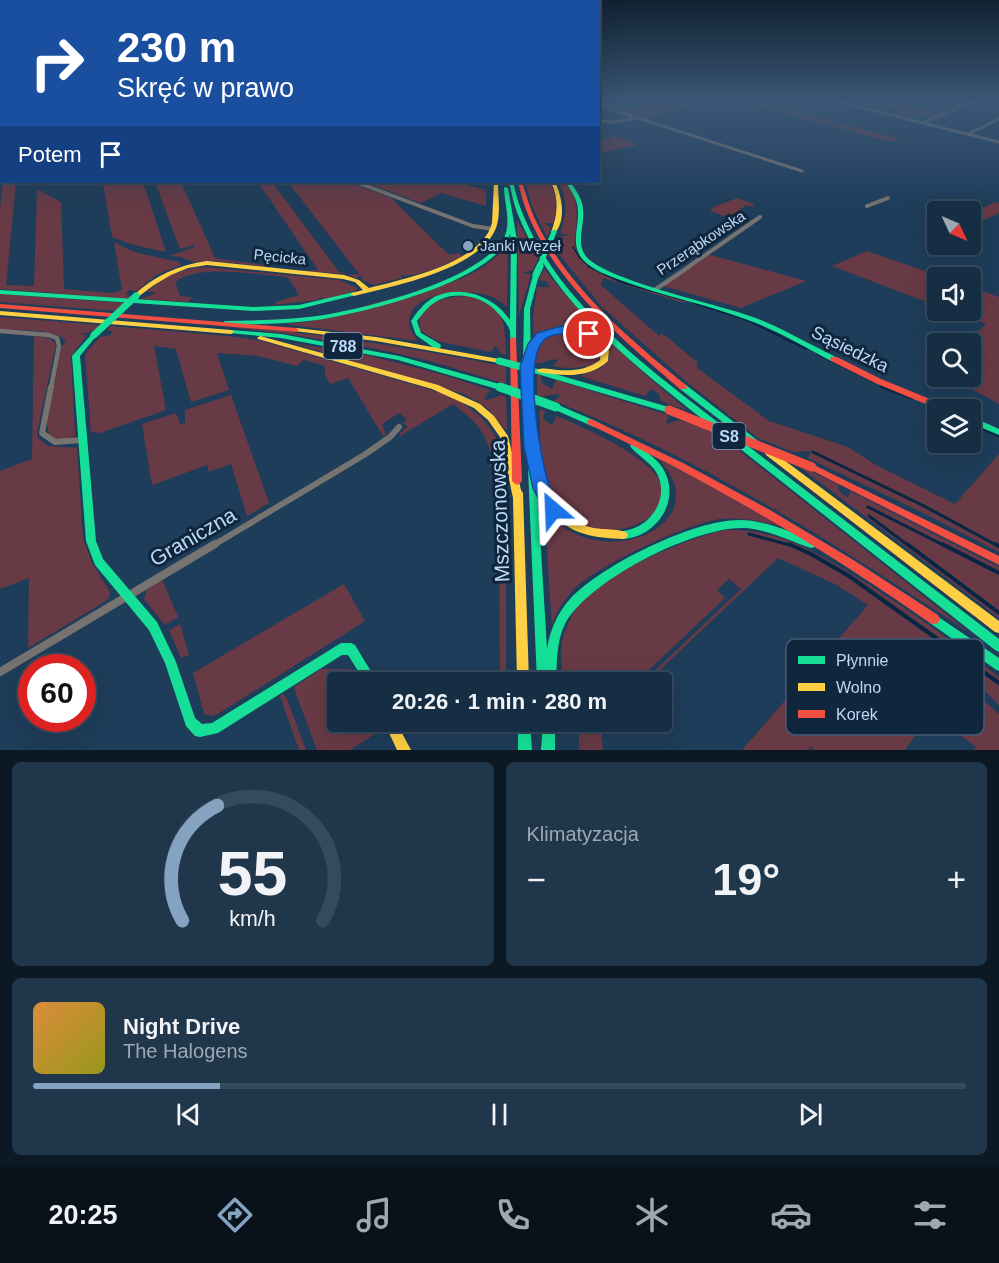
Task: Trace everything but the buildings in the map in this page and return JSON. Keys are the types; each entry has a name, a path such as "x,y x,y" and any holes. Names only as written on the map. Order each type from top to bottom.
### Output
{"main road":[{"path":"0,292 253,309 314,304 368,291 460,261 485,243 493,229 496,183"},
{"path":"506,183 514,240 513,339"},
{"name":"S8","path":"512,183 522,220 544,260 570,294 608,333 685,401 999,646"},
{"name":"S8","path":"520,183 531,217 554,257 589,300 623,333 696,397 999,628"},
{"path":"554,183 561,205 554,232 528,297 525,316 531,447 544,494 562,518 581,530 604,537 630,535 641,531 652,524 666,505 668,494 666,481 660,470 646,455 591,422"},
{"name":"Sąsiedzka","path":"569,183 577,196 581,209 577,243 583,256 607,273 738,314 878,381 927,401"},
{"path":"222,326 281,322 332,315 363,308 452,278 471,270 496,253 507,237 510,211"},
{"name":"Pęcicka","path":"366,672 351,649 341,649 214,729 200,731 190,722 170,662 153,626 99,562 91,541 76,356 94,335 160,276 186,266 211,264 344,277 357,281 368,291"},
{"path":"513,339 507,313 493,301 466,294 445,296 421,308 414,321 414,328 423,338 449,350 554,373 669,410 812,467 999,561"},
{"name":"788","path":"0,306 222,326 358,349 429,365 500,387 591,422"},
{"name":"788","path":"0,313 344,335 449,350"},
{"path":"222,326 435,387 470,401 491,418 504,436 518,498"},
{"path":"529,368 538,339 555,330 582,332 598,339 605,348 604,362 593,370 574,374 554,373"},
{"name":"Mszczonowska","path":"513,339 523,672"},
{"path":"591,422 712,480 788,523 962,639"},
{"path":"981,424 999,432"},
{"name":"Mszczonowska","path":"531,447 542,672"},
{"path":"550,672 555,636 566,612 583,592 605,576 703,529 738,524 782,532 822,549 878,581"},
{"path":"984,655 999,665"},
{"path":"395,732 404,750"},
{"path":"524,732 525,750"},
{"path":"547,732 547,750"}],"street":[{"path":"696,137 802,171"},
{"path":"979,137 999,142"},
{"path":"359,183 473,226 493,229"},
{"path":"867,206 888,198"},
{"name":"Przerąbkowska","path":"656,289 760,217"},
{"path":"0,331 49,335 57,338 59,346 42,433 53,443 82,440"},
{"name":"Graniczna","path":"0,672 364,455 399,427"}],"shaded area":[{"path":"618,137 638,145 600,153 600,141"},
{"path":"873,137 900,139 892,142"},
{"path":"3,183 16,183 6,285 34,286 37,189 61,202 64,289 111,293 122,290 114,242 134,252 179,262 181,265 156,275 137,291 129,290 126,294 131,297 129,299 0,289 0,208"},
{"path":"103,183 143,183 166,252 130,244 112,237"},
{"path":"155,183 181,183 215,258 270,266 216,261 193,262 181,257 169,256 195,247 194,245 180,249"},
{"path":"259,183 273,183 339,272 345,273 297,271 318,270"},
{"path":"289,183 351,183 391,198 449,255 459,253 463,256 423,273 401,275 402,278 374,285 361,280 363,275 356,278 346,275 359,274"},
{"path":"367,183 458,183 486,190 486,206 441,193 421,203"},
{"path":"525,183 550,183 556,202 556,212 553,223 545,223 551,228 547,237 532,206"},
{"path":"558,183 567,183 574,196 577,252 587,263 619,280 686,300 684,303 603,278 601,285 659,336 662,333 697,362 697,368 769,421 848,447 876,465 955,504 999,454 999,552 808,458 811,451 793,452 758,438 688,383 602,307 553,247 557,237 569,235 560,233 564,220 564,195"},
{"path":"737,198 754,204 753,207 746,205 729,218 710,211 714,207"},
{"path":"995,202 999,203 999,213 981,221 981,209"},
{"path":"517,220 538,258 533,270 522,273 531,274 519,316"},
{"path":"508,242 507,307 492,297 477,293 441,294 429,298 419,303 412,311 409,321 417,341 284,324 307,322 456,281 485,265 498,255"},
{"path":"867,251 927,272 927,302 832,266"},
{"path":"707,254 806,281 741,308 663,286"},
{"path":"205,267 340,280 357,288 356,291 323,300 322,297 317,300 274,305 276,302 299,295 288,277 213,272 186,276 175,282 180,296 192,297 188,302 140,299 154,294 155,292 147,292 160,281 174,274"},
{"path":"544,269 612,343 687,410 661,401 659,394 651,389 645,396 580,376 601,368 609,360 608,346 591,331 563,327 533,335 537,287 549,287 547,282 539,280"},
{"path":"981,291 999,297 999,404 968,387 981,387 981,333 977,333 986,324 978,321 981,321"},
{"path":"0,294 125,303 117,311 0,302"},
{"path":"466,296 479,299 496,309 505,332 506,355 501,354 496,346 490,352 437,341 420,330 419,318 432,303"},
{"path":"0,317 101,325 97,329 80,335 87,335 71,356 75,436 62,440 50,437 47,424 61,348 66,341 45,332 0,329"},
{"path":"213,325 360,341 506,367 506,384 430,361 377,349 288,334"},
{"path":"110,326 262,341 445,394 478,414 486,423 499,444 504,470 493,469 489,466 494,463 484,435 469,417 453,404 400,436 400,433 408,427 403,423 407,419 399,413 382,424 386,435 383,436 348,378 330,384 325,375 325,366 304,360 297,366 258,356 217,353 229,390 191,402 176,349 154,346 166,410 100,433 91,432 85,354 100,337 111,335 112,331 107,330"},
{"path":"566,332 583,334 598,344 601,353 599,359 594,363 577,368 553,366 558,360 555,359 536,363 544,340 552,335"},
{"path":"34,336 49,338 56,344 37,433 38,438 48,446 77,448 83,539 92,563 110,592 109,598 101,604 28,648 29,578 0,589 0,471 32,459"},
{"path":"292,343 367,355 444,375 490,390 484,399 502,395 506,397 507,431 486,407 464,394"},
{"path":"537,374 541,376 542,383 552,389 556,380 668,415 666,424 679,420 716,432 974,636 822,538 718,478 610,424 554,401 561,395 537,396"},
{"path":"231,395 269,503 247,516 231,464 209,472 207,465 152,485 142,424 176,413 180,424 185,423 185,410"},
{"path":"539,409 545,411 543,419 552,425 557,416 610,441 647,465 655,474 663,491 659,507 647,519 629,527 608,530 587,527 567,517 552,499 544,478"},
{"path":"659,460 723,493 779,526 750,520 720,519 667,536 604,568 576,587 561,605 552,626 544,509 567,530 594,540 621,541 645,535 664,522 675,505 674,483"},
{"path":"797,465 838,484 839,491 848,498 850,491 999,567 999,618"},
{"path":"727,530 747,531 767,534 803,547 854,575 948,639 838,639 868,605 835,584 778,558 658,672 654,672 741,589 729,579 717,590 725,598 647,672 562,672 561,653 565,631 571,617 586,597 597,587 632,566 694,539"},
{"path":"502,539 506,539 506,672 500,672 499,552"},
{"path":"162,579 178,617 165,625 144,599 147,589"},
{"path":"344,584 365,621 221,712 213,716 204,714 193,673"},
{"path":"180,624 189,655 181,658 169,630"},
{"path":"984,666 999,677 999,705 984,690"},
{"path":"321,669 350,669 351,672 327,672 327,732 378,732 350,750 317,750 294,687"},
{"path":"283,694 287,699 306,750 299,750 280,696"},
{"path":"786,699 786,735 916,735 905,750 814,750 811,747 808,750 742,750"},
{"path":"984,701 999,714 999,750 974,750 976,747 960,735 984,735"},
{"path":"579,732 602,732 603,750 579,750"}],"waterway":[{"path":"573,247 590,267"},
{"path":"590,267 621,282 684,300"},
{"path":"694,303 747,320 806,349"},
{"path":"817,354 876,383"},
{"path":"881,386 886,388"},
{"path":"882,387 912,398"},
{"path":"981,428 999,436"},
{"path":"813,452 924,506 998,546"},
{"path":"868,507 945,546"},
{"path":"869,516 909,546"},
{"path":"749,534 793,546"},
{"path":"789,544 849,576 937,639"},
{"path":"907,544 999,613"},
{"path":"942,544 999,573"},
{"path":"995,544 999,546"},
{"path":"984,672 999,683"}],"traffic: fast":[{"path":"511,183 521,217 536,248 579,306 662,383 717,426"},
{"path":"569,183 581,211 579,248 585,259 596,267 636,284 747,317 834,359"},
{"path":"506,188 514,240 513,339"},
{"path":"225,323 316,318 362,309 418,293 445,282 490,257 506,238 510,211"},
{"path":"536,275 554,232"},
{"path":"527,367 527,309 536,275"},
{"path":"0,292 253,309 299,307 354,294"},
{"path":"437,346 418,334 414,321 424,308 436,299 449,294 464,294 491,303 511,327"},
{"path":"94,335 136,296"},
{"path":"231,332 281,336 399,358 500,387"},
{"path":"94,335 76,356 91,541 99,562 153,626 170,662 190,722 200,731 214,729 341,649 351,649 365,672"},
{"path":"499,361 530,369"},
{"path":"530,369 669,410"},
{"path":"500,387 556,407"},
{"path":"683,387 754,442"},
{"path":"556,407 597,425"},
{"path":"981,424 999,432"},
{"path":"732,438 999,646"},
{"path":"623,535 645,528 653,520 660,512 666,491 659,469 634,446"},
{"path":"532,468 542,672"},
{"path":"551,672 554,642 559,626 574,603 614,571 666,544 716,527 736,524 746,524 784,533 811,544"},
{"path":"934,619 962,639"},
{"path":"984,654 999,665"},
{"path":"524,732 525,750"},
{"path":"548,750 549,732"}],"traffic: slow":[{"path":"354,294 432,272 472,253 485,242 493,228 496,183"},
{"path":"553,183 560,207 554,232"},
{"path":"136,296 168,274 207,263 344,277 357,281 368,291"},
{"path":"0,313 231,332"},
{"path":"296,330 376,339 499,361"},
{"path":"541,370 574,373 589,370 604,361 605,348 590,336 573,330 556,331 538,339 531,358 529,377 531,439 540,482 560,515 576,527 597,534 623,535"},
{"path":"260,338 435,387 477,406 491,418 504,436 518,498"},
{"path":"769,453 999,628"},
{"path":"518,493 523,672"},
{"path":"395,732 404,750"}],"traffic: jam":[{"path":"520,183 533,221 547,246 580,291 619,332 683,387"},
{"path":"0,306 296,330"},
{"path":"513,339 517,481"},
{"path":"834,359 878,381 927,401"},
{"path":"669,410 812,467"},
{"path":"591,422 636,443 767,513 851,564 934,619"},
{"path":"812,467 999,561"}],"place":[{"name":"Janki Węzeł","path":"468,246"}],"route":[{"path":"553,510 541,488 531,447 527,367 535,344 542,336 555,330 576,330 589,334"}]}
